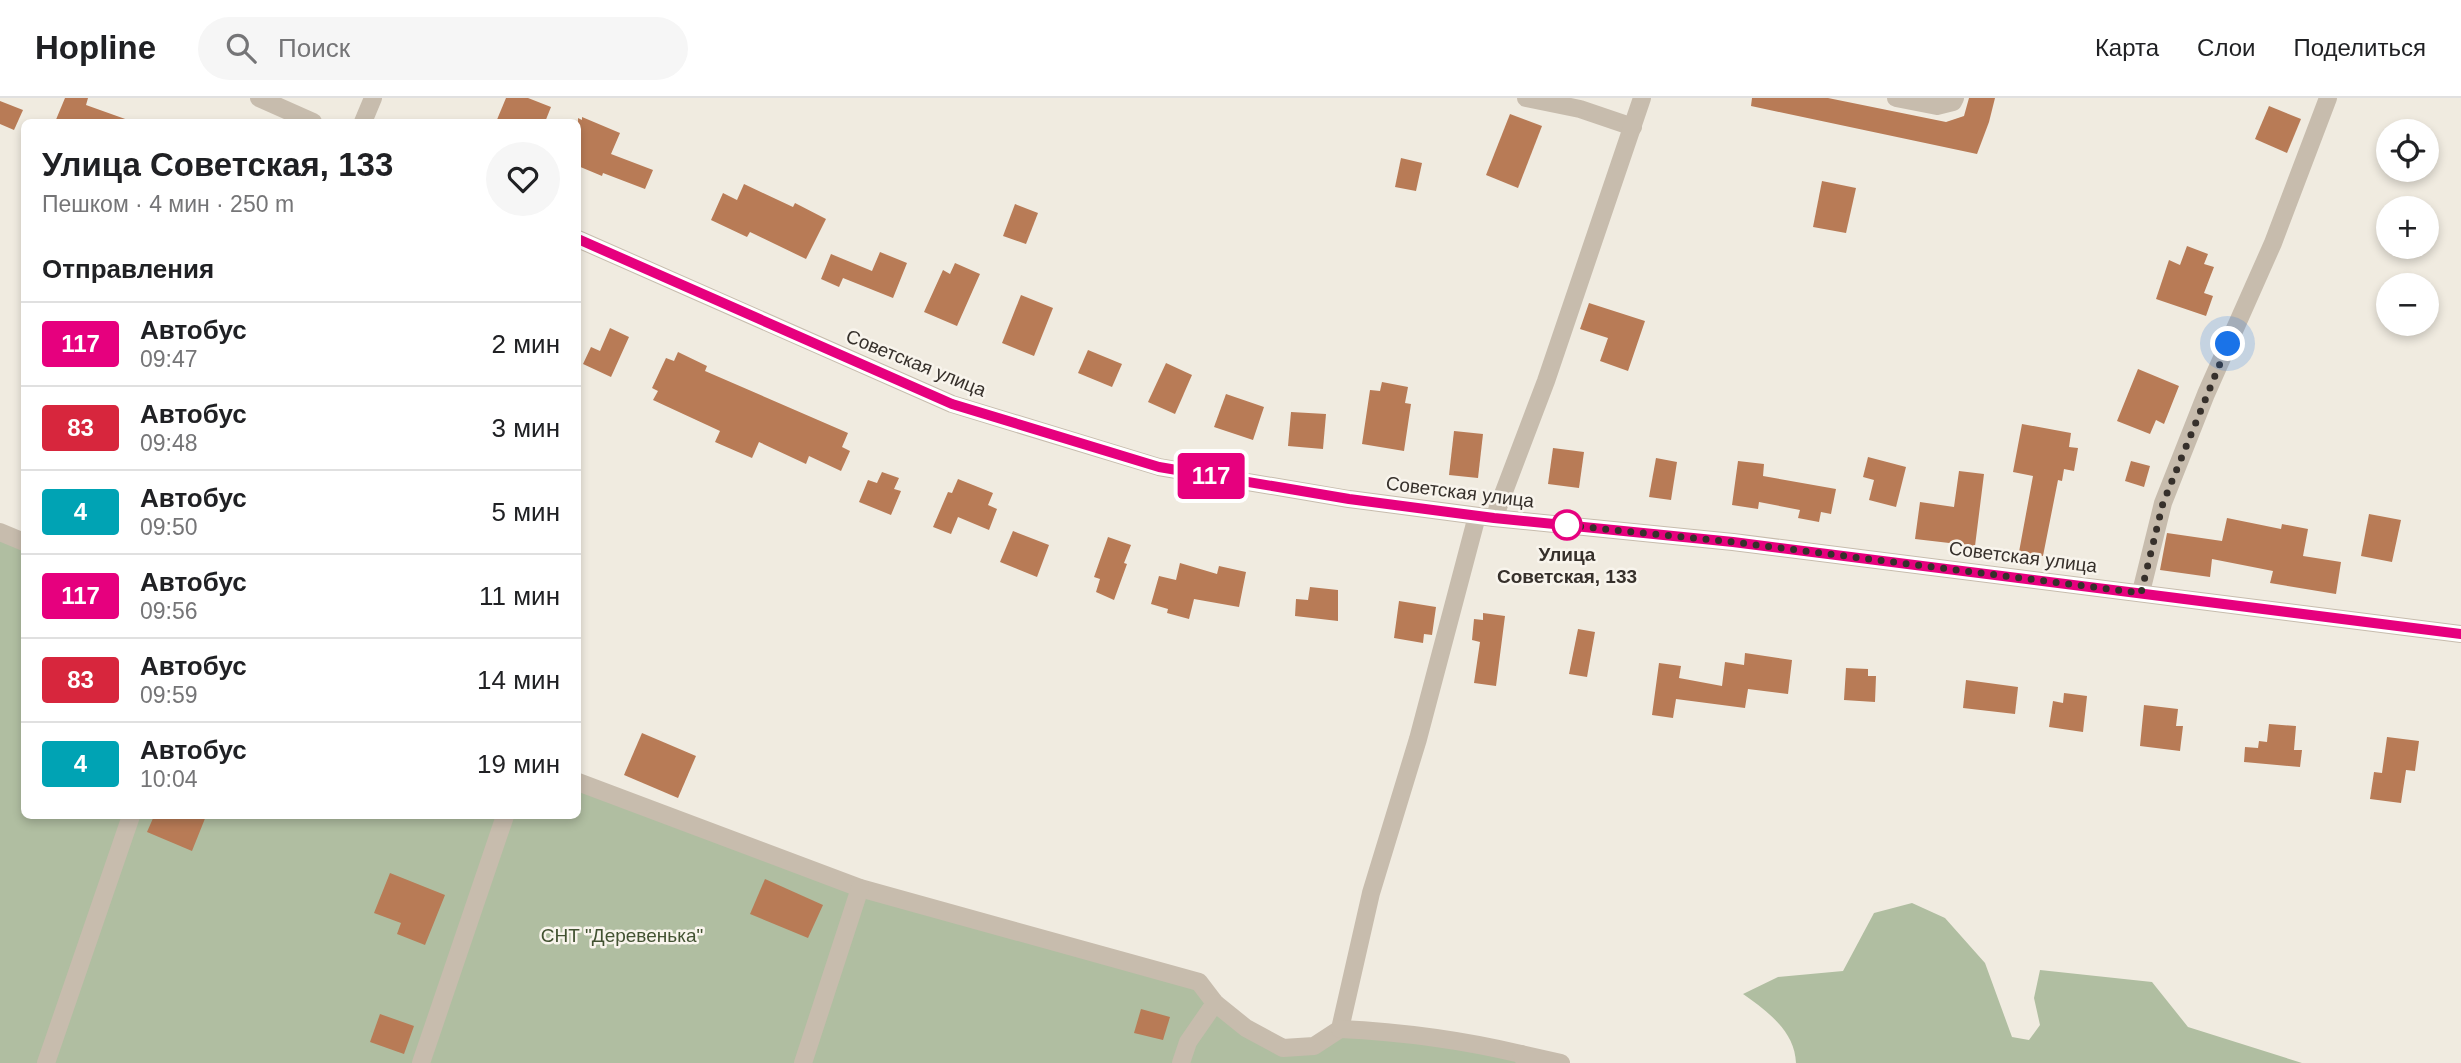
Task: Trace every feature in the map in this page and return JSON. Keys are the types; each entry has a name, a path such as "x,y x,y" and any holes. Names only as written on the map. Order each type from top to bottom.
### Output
{"street":[{"path":"259,98 306,119"},
{"path":"364,119 373,98"},
{"path":"1526,98 1580,109 1633,127"},
{"path":"1340,1029 1371,893 1485,517 1546,381 1642,98"},
{"path":"1896,98 1937,106 1953,102 1955,98"},
{"path":"2141,593 2163,503 2206,394 2273,243 2328,98"},
{"name":"Советская улица","path":"581,240 965,408 1159,467 1349,499 1485,517 1733,542 2461,634"},
{"path":"0,532 21,541"},
{"path":"581,783 860,888 1199,982 1215,1003 1246,1028 1283,1048 1314,1045 1340,1029 1405,1032 1467,1041 1523,1059 1561,1063"},
{"path":"46,1063 130,819"},
{"path":"421,1063 504,819"},
{"path":"803,1063 860,888"},
{"path":"1181,1063 1188,1042 1215,1003"}],"green space":[{"name":"СНТ \"Деревенька\"","path":"0,532 21,541 21,819 581,819 581,783 860,888 1199,982 1283,1048 1340,1029 1405,1032 1526,1063 0,1063"},
{"path":"1912,903 1945,918 1985,963 2012,1037 2029,1040 2040,1025 2034,998 2040,970 2152,982 2188,1027 2302,1063 1796,1063 1791,1041 1785,1032 1770,1015 1743,994 1778,977 1843,971 1874,913"}],"building":[{"path":"65,98 88,98 86,105 125,119 56,119"},
{"path":"506,98 528,98 551,107 546,119 497,119"},
{"path":"1752,98 1828,98 1946,122 1964,116 1969,98 1995,98 1977,154 1751,106"},
{"path":"0,101 23,110 14,130 0,124"},
{"path":"2269,106 2301,119 2287,153 2255,139"},
{"path":"1510,114 1542,126 1518,188 1486,175"},
{"path":"582,117 620,133 611,154 653,170 645,189 581,167"},
{"path":"1401,158 1422,163 1416,191 1395,187"},
{"path":"1822,181 1856,188 1846,233 1813,227"},
{"path":"744,184 793,207 795,203 826,219 806,259 750,232 747,237 711,220 723,193 737,200"},
{"path":"1015,204 1038,213 1026,244 1003,236"},
{"path":"2187,246 2208,254 2204,264 2214,267 2204,293 2213,296 2206,316 2156,299 2169,260 2180,265"},
{"path":"880,252 907,263 893,298 843,278 839,287 821,279 831,254 872,271"},
{"path":"955,263 980,274 957,326 924,312 943,270 950,274"},
{"path":"1021,295 1053,308 1034,356 1002,343"},
{"path":"1589,303 1645,321 1628,371 1600,361 1608,338 1580,329"},
{"path":"610,328 629,337 611,377 583,364 591,347 600,351"},
{"path":"1088,350 1122,364 1112,387 1078,373"},
{"path":"678,352 707,366 705,371 848,433 842,447 850,451 841,471 809,456 806,464 759,442 752,458 715,442 720,431 653,400 658,391 652,388 666,358 674,361"},
{"path":"1166,363 1192,375 1175,414 1148,402"},
{"path":"2138,369 2179,386 2164,424 2156,420 2150,434 2117,421"},
{"path":"1382,382 1408,387 1405,403 1411,404 1404,451 1362,444 1370,390 1380,391"},
{"path":"1226,394 1264,407 1253,440 1214,427"},
{"path":"1291,412 1326,414 1323,449 1288,446"},
{"path":"2022,424 2071,433 2069,447 2078,448 2074,471 2064,469 2062,481 2058,480 2043,556 2019,552 2033,476 2013,472"},
{"path":"1454,431 1483,434 1478,478 1449,475"},
{"path":"1553,448 1584,452 1579,488 1548,484"},
{"path":"1868,457 1906,467 1896,507 1869,500 1874,480 1863,477"},
{"path":"1656,458 1677,462 1671,500 1649,497"},
{"path":"1738,461 1764,464 1763,476 1836,489 1831,514 1821,512 1819,522 1798,518 1800,510 1759,502 1758,509 1732,505"},
{"path":"2131,461 2150,466 2144,487 2125,481"},
{"path":"1959,471 1984,474 1975,546 1915,539 1920,502 1954,507"},
{"path":"882,472 899,478 894,489 901,491 891,515 859,502 868,480 877,483"},
{"path":"958,479 993,493 988,505 997,509 989,530 958,517 951,534 933,527 948,492 952,493"},
{"path":"2369,514 2401,520 2392,562 2361,556"},
{"path":"2227,518 2281,529 2282,524 2308,529 2303,556 2341,562 2336,594 2270,583 2273,571 2212,559 2210,577 2160,570 2167,533 2222,541"},
{"path":"1013,531 1049,545 1037,577 1000,562"},
{"path":"1108,537 1131,545 1114,600 1096,592 1100,579 1094,577"},
{"path":"1180,563 1217,574 1219,566 1246,572 1239,607 1194,599 1189,619 1167,613 1168,609 1151,604 1159,576 1176,580"},
{"path":"1310,587 1338,590 1338,621 1295,616 1296,599 1308,600"},
{"path":"1399,601 1436,607 1432,635 1424,634 1423,643 1394,638"},
{"path":"1483,613 1505,616 1496,686 1474,683 1480,642 1472,640 1474,619 1483,620"},
{"path":"1578,629 1595,632 1587,677 1569,674"},
{"path":"1745,653 1792,660 1788,694 1748,689 1745,708 1676,699 1673,718 1652,715 1659,663 1681,666 1679,678 1722,686 1725,662 1744,665"},
{"path":"1846,668 1868,669 1868,676 1876,676 1875,702 1844,700"},
{"path":"1966,680 2018,687 2015,714 1963,708"},
{"path":"2064,693 2087,696 2083,732 2049,727 2053,701 2063,703"},
{"path":"2144,705 2178,709 2176,726 2183,726 2180,751 2140,746"},
{"path":"2269,724 2296,726 2294,750 2302,750 2300,767 2244,762 2245,747 2258,748 2259,741 2267,742"},
{"path":"642,733 696,756 678,798 624,775"},
{"path":"2387,737 2419,741 2415,771 2406,770 2401,803 2370,799 2374,772 2382,773"},
{"path":"153,819 205,819 192,851 147,832"},
{"path":"390,873 445,895 425,945 397,934 401,923 374,913"},
{"path":"765,879 823,905 808,938 750,914"},
{"path":"1141,1009 1170,1017 1163,1040 1134,1033"},
{"path":"380,1014 414,1026 404,1054 370,1042"}],"bus line":[{"name":"117","path":"581,240 952,404 1159,467 1349,499 1494,518 1733,542 2461,634"}],"place":[{"name":"Улица Советская, 133","path":"1567,525"}],"route":[{"path":"1567,525 1555,524 1733,542 2141,593 2163,503 2228,344"}]}
